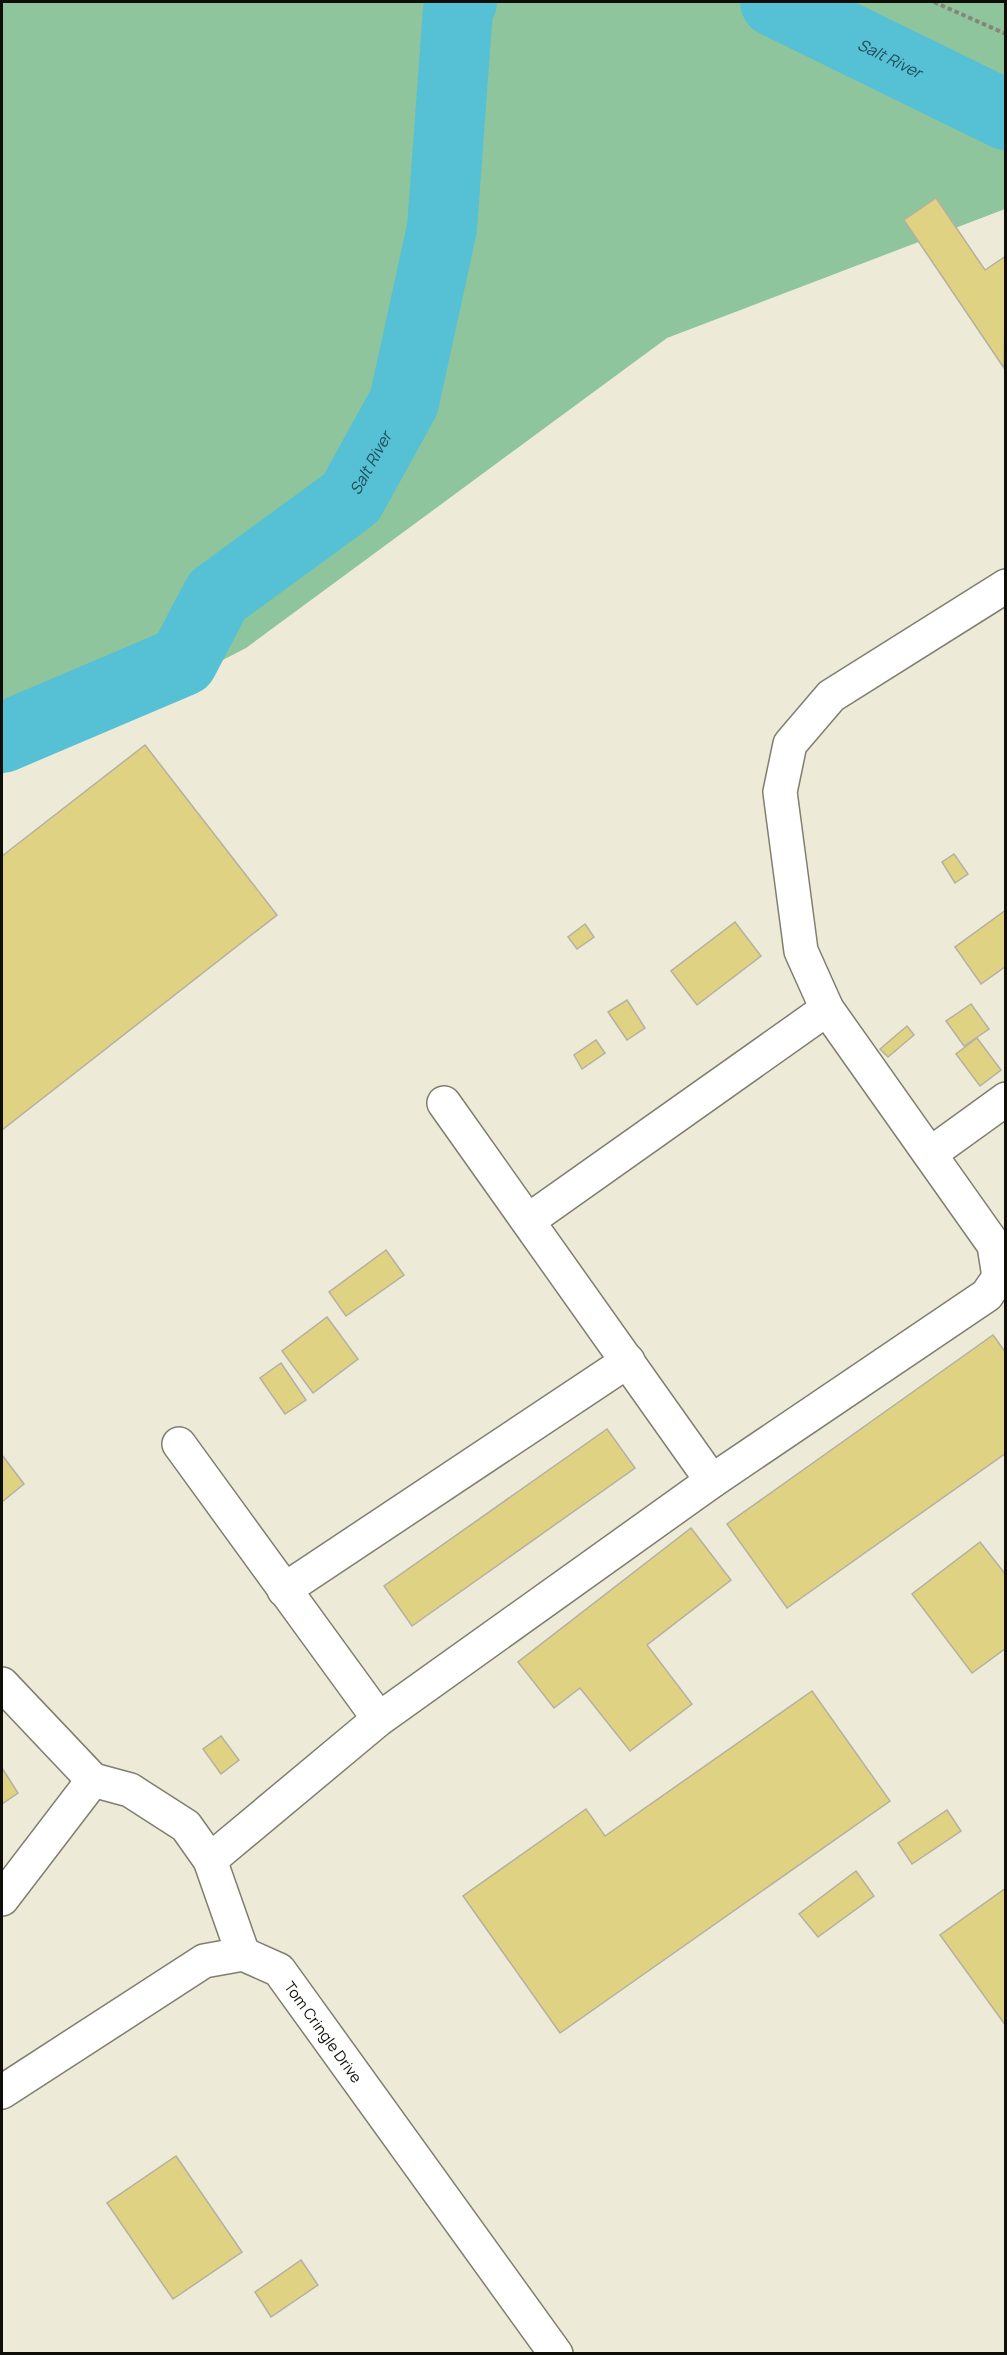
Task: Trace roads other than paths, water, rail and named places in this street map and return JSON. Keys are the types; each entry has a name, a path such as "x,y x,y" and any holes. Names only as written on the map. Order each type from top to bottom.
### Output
{"street":[{"path":"210,1860 379,1719 712,1481 987,1295 999,1277 994,1245 827,1009 801,951 780,792 790,744 831,696 1005,585"},
{"path":"529,1220 827,1009"},
{"path":"930,1154 1005,1099"},
{"path":"444,1103 712,1481"},
{"path":"284,1590 628,1360"},
{"path":"179,1444 379,1719"},
{"path":"2,1684 93,1780 130,1790 186,1826 210,1860 243,1954 204,1961 2,2092"},
{"path":"2,1899 93,1780"},
{"name":"Tom Cringle Drive","path":"243,1954 279,1970 556,2354"}],"waterway":[{"name":"Salt River","path":"2,738 183,661 217,596 351,498 404,402 442,228 458,9 462,2"},
{"name":"Salt River","path":"775,2 1006,115"}]}
